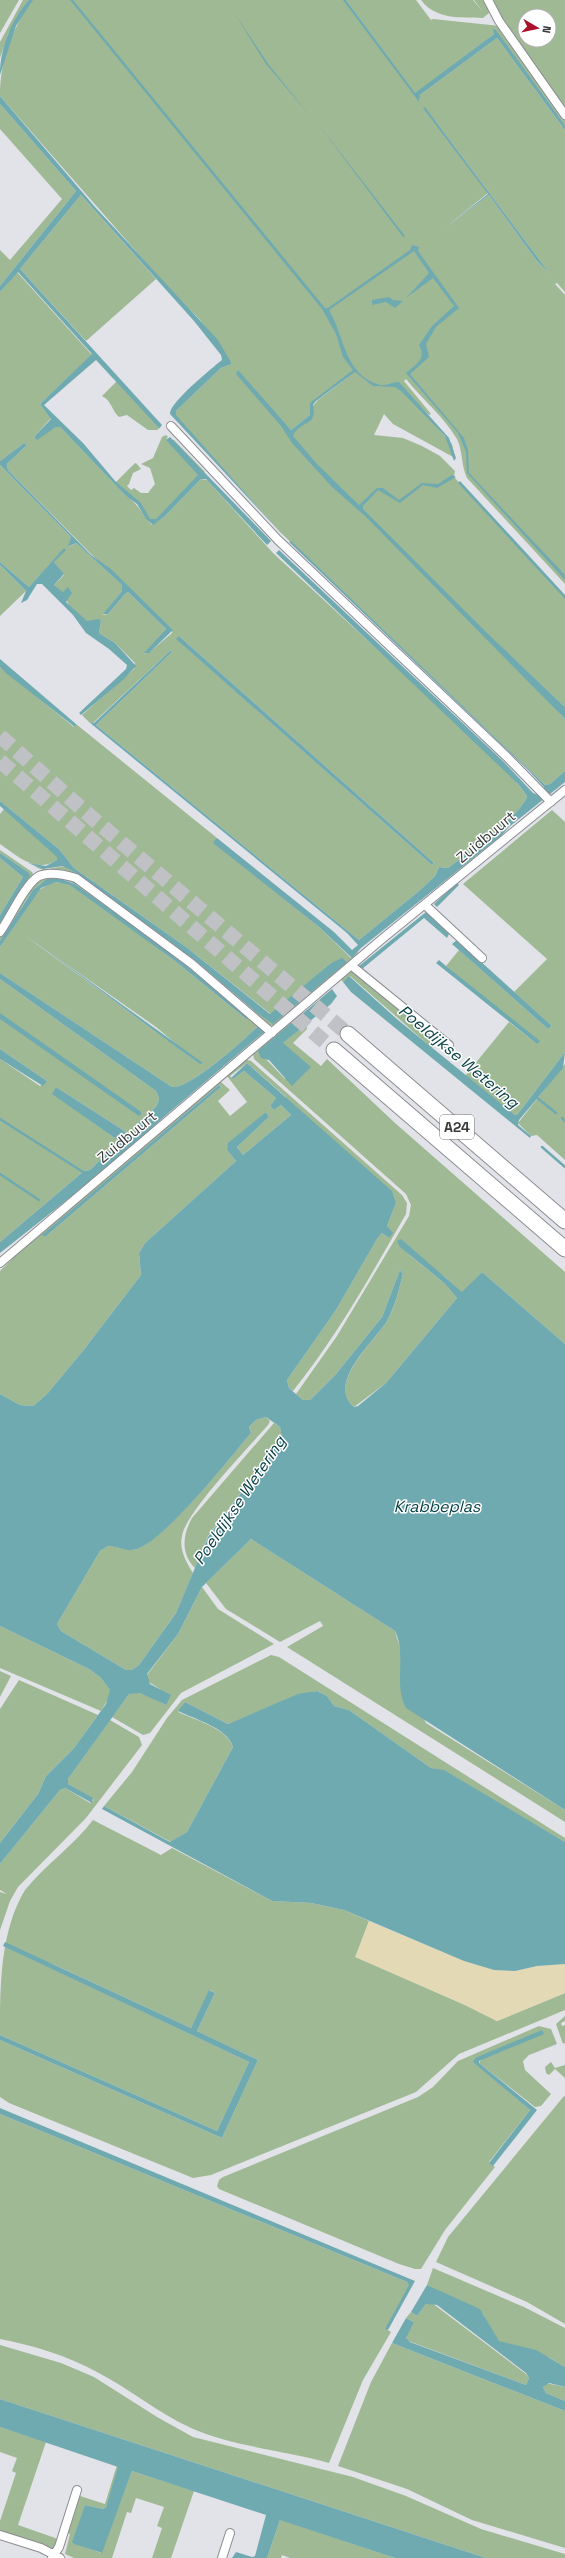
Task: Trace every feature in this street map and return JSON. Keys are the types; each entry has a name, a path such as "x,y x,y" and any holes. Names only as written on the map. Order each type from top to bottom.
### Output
{"highway":[{"name":"A24","path":"348,1034 565,1221"},
{"name":"A24","path":"334,1050 565,1249"}],"street":[{"path":"488,0 499,21 565,115"},
{"path":"171,426 278,540 551,802"},
{"name":"Zuidbuurt","path":"0,1263 352,966 565,790"},
{"path":"0,932 32,883 40,876 55,874 76,878 192,964 272,1033"},
{"path":"425,905 482,958"},
{"path":"352,966 449,1045"},
{"path":"0,2535 55,2557 77,2490"},
{"path":"222,2558 230,2533"}],"green space":[{"path":"0,0 19,0 0,33"},
{"path":"23,0 29,0 8,34 0,58 0,42"},
{"path":"32,0 345,0 420,101 418,97 420,95 497,38 565,130 565,292 557,283 555,284 565,295 565,584 467,478 457,439 446,423 406,379 404,381 431,414 429,415 410,397 452,444 455,458 393,424 384,414 374,435 403,438 440,456 455,471 454,477 565,596 565,707 516,661 510,662 565,719 565,771 550,784 545,785 280,532 176,416 176,411 221,368 232,364 200,320 163,282 0,96 2,70 8,46","holes":["425,107 550,274 537,261 489,195 446,227 488,193","236,371 291,430 310,415 310,404 355,372 318,400 313,406 309,420 290,434"]},
{"path":"346,0 416,0 431,20 500,26 565,118 565,125 494,28 494,34 415,94"},
{"path":"421,0 473,0 483,12 474,0 485,0 489,13 483,18 449,16 434,11"},
{"path":"490,0 565,0 565,111 523,48 557,48 557,8 517,8 517,39"},
{"path":"0,104 76,191 0,286 0,250 10,260 62,199 0,129"},
{"path":"81,195 156,279 86,341 20,269"},
{"path":"17,272 92,355 40,404 51,418 34,437 36,439 56,427 60,427 128,498 115,483 135,463 141,469 133,473 127,486 131,490 134,488 141,493 148,493 155,484 150,468 141,464 153,458 162,437 166,435 168,437 166,439 174,440 205,472 155,523 165,516 201,479 207,480 273,553 460,726 514,779 527,796 523,804 505,823 448,868 439,867 435,876 419,891 359,940 96,725 172,652 171,650 93,723 89,722 82,715 134,669 135,663 115,643 99,633 101,621 90,622 81,618 70,606 64,592 54,585 64,575 54,562 64,549 29,587 0,562 0,465 71,537 69,547 76,543 122,585 122,591 103,615 108,614 128,592 166,629 145,654 151,651 172,633 172,630 92,555 8,470 7,464 27,445 24,443 0,461 0,292","holes":["130,499 142,506 147,518 155,523 152,525 146,519","179,636 434,863 432,865 181,643"]},
{"path":"117,381 161,427 157,430 148,430 127,415 119,417 117,415 108,401 102,396"},
{"path":"0,565 26,591 0,616"},
{"path":"0,667 74,727 76,724 217,838 214,843 319,927 351,958 358,952 360,955 276,1026 269,1025 254,1011 273,1023 347,961 331,963 272,1015 186,947 74,868 59,849 0,801"},
{"path":"4,809 53,851 57,856 57,860 49,864 34,864 20,858 0,844 0,814"},
{"path":"552,810 565,822 565,1052 517,1115 515,1115 465,1076 509,1022 537,1044 446,966 459,950 548,1029 552,1026 514,992 547,959 463,884"},
{"path":"0,850 32,872 34,876 0,929 0,923 29,878 28,872 0,853"},
{"path":"0,858 23,877 0,915"},
{"path":"34,866 47,869 65,866 87,880 44,870"},
{"path":"51,877 70,878 178,956 177,959 75,884 60,879 48,880 38,886 30,895 8,931 0,941 0,937 32,887 39,881"},
{"path":"53,882 67,883 82,892 175,961 246,1019 249,1018 263,1025 266,1033 148,1134 147,1133 262,1034 258,1026 241,1042 203,1072 180,1086 172,1087 0,973 0,947 39,890","holes":["23,934 156,1027 200,1064"]},
{"path":"353,969 436,1042 432,1048 350,976 343,982 341,980"},
{"path":"0,979 156,1091 159,1098 154,1110 138,1124 134,1135 131,1138 123,1130 56,1087 84,1116 119,1141 90,1170 84,1171 0,1242 0,1059 40,1086 47,1081 0,1049"},
{"path":"297,1017 301,1017 265,1058 285,1079 283,1043 307,1023 307,1029 293,1043 321,1066 327,1059 395,1123 565,1272 565,1344 482,1272 462,1293 445,1277 407,1253 444,1283 457,1298 386,1383 354,1407 347,1398 346,1387 349,1375 363,1351 381,1330 390,1316 403,1274 400,1270 382,1317 336,1374 310,1400 303,1400 296,1394 337,1336 409,1216 411,1205 406,1194 254,1059 253,1053"},
{"path":"245,1059 251,1061 402,1195 407,1203 406,1214 380,1260 324,1349 293,1391 289,1388 287,1380 336,1310 377,1239 382,1233 389,1238 387,1226 396,1203 286,1100 286,1097 247,1063 230,1076 233,1079 244,1071 276,1098 270,1106 274,1110 281,1105 291,1115 243,1155 237,1147 269,1117 266,1112 227,1150 236,1161 145,1243 139,1253 141,1275 82,1352 47,1394 33,1406 20,1405 0,1394 0,1271 29,1242 218,1082 221,1082 230,1090 218,1101 230,1116 247,1102 227,1076","holes":["219,1085 221,1087 45,1237 43,1235"]},
{"path":"565,1064 565,1160 537,1135 531,1136 518,1123"},
{"path":"266,1417 270,1421 268,1425 219,1480 194,1512 186,1526 182,1536 181,1546 193,1573 176,1613 139,1665 132,1670 126,1670 61,1631 57,1624 100,1551 108,1546 132,1550 144,1546 158,1535 194,1500 228,1461 251,1433 249,1427 256,1420"},
{"path":"274,1423 280,1427 282,1438 208,1536 195,1568 187,1556 184,1543 192,1518"},
{"path":"251,1539 395,1631 402,1655 401,1677 426,1723 565,1810 565,1822 287,1647 323,1626 320,1621 280,1642 226,1609 206,1583"},
{"path":"202,1587 218,1609 274,1644 181,1693 150,1733 143,1735 112,1717 129,1694 143,1694 166,1705 160,1689 147,1681 147,1675 178,1634"},
{"path":"0,1626 89,1669 101,1678 110,1690 110,1696 101,1711 0,1668"},
{"path":"271,1655 279,1657 565,1838 565,1842 444,1771 431,1768 349,1710 334,1706 327,1696 317,1691 298,1695 228,1724 185,1702 178,1712 210,1725 230,1740 233,1747 187,1832 171,1842 104,1806 132,1772 167,1718 182,1700"},
{"path":"0,1671 11,1676 0,1697"},
{"path":"19,1680 98,1715 74,1748 46,1776 38,1794 0,1843 0,1709"},
{"path":"110,1720 139,1737 142,1745 86,1818 18,1887 10,1901 0,1930 0,1892 7,1894 0,1890 0,1864 60,1790 65,1788 90,1803 94,1800 68,1784 68,1779"},
{"path":"93,1820 161,1855 172,1848 272,1901 311,1903 344,1910 369,1921 356,1957 465,2005 497,2021 565,1993 565,2010 459,2054 416,2092 211,2175 193,2178 9,2103 0,2097 0,2040 222,2138 258,2060 197,2031 215,1993 210,1990 191,2028 55,1965 5,1946 17,1906 25,1890"},
{"path":"5,1947 249,2062 217,2131 0,2035 1,1979"},
{"path":"565,2016 565,2021 561,2023 562,2026 565,2025 565,2043 563,2044 556,2024"},
{"path":"539,2026 551,2029 557,2044 529,2055 523,2061 525,2070 551,2094 541,2106 535,2107 479,2063 482,2058 475,2058 474,2062 530,2110 489,2162 495,2167 445,2230 421,2269 415,2269 399,2264 219,2189 217,2186 219,2180 223,2177 418,2097 433,2087 458,2061"},
{"path":"551,2062 555,2068 565,2065 565,2078 555,2069 549,2075 546,2073 545,2067"},
{"path":"564,2096 565,2324 527,2302 436,2262 448,2237"},
{"path":"0,2114 407,2282 410,2285 386,2329 391,2332 363,2380 329,2463 224,2440 191,2428 86,2366 25,2344 0,2339"},
{"path":"433,2268 524,2307 565,2328 565,2367 550,2358 498,2341 485,2321 484,2315 427,2285"},
{"path":"432,2303 526,2374 529,2378 526,2385 406,2340 407,2334 414,2322 406,2318 411,2312 417,2316 426,2304"},
{"path":"392,2343 565,2411 565,2548 472,2520 407,2489 338,2466 371,2382"},
{"path":"0,2345 61,2363 94,2377 157,2417 193,2437 353,2477 406,2496 481,2529 565,2554 565,2558 486,2558 0,2399"},
{"path":"546,2383 565,2387 565,2401 546,2393 543,2387"},
{"path":"0,2427 46,2442 18,2525 58,2539 55,2549 0,2531 0,2521 16,2473 12,2471 17,2458 0,2452"},
{"path":"117,2465 119,2470 106,2507 103,2509 85,2505 73,2543 101,2553 132,2471 194,2491 171,2558 152,2558 162,2528 157,2526 164,2507 136,2498 131,2513 127,2512 112,2558 74,2558 65,2554 70,2534 68,2533 80,2496 105,2504"},
{"path":"280,2520 395,2558 290,2558 282,2555 281,2558 267,2558"}],"sand":[{"path":"369,1921 464,1961 494,1970 515,1971 537,1966 565,1964 565,1993 497,2021 465,2005 355,1957"}],"water":[{"path":"29,0 33,0 16,26 0,75 4,45 17,17"},
{"path":"70,0 73,0 325,308 328,308 410,250 412,245 419,247 418,251 459,308 436,327 426,344 429,357 410,374 464,438 468,450 469,473 565,575 565,580 467,473 466,452 458,433 406,373 417,364 421,358 422,354 419,345 432,326 454,306 433,278 406,298 429,273 414,251 329,310 347,354 359,373 368,380 380,385 399,382 449,438 456,458 454,461 445,436 401,391 395,387 373,386 355,372 316,401 313,405 313,417 308,423 296,431 293,436 317,464 359,505 377,488 383,488 399,500 422,483 438,484 452,475 456,477 437,488 423,485 400,503 378,490 363,506 363,509 487,633 565,707 565,719 366,517 332,487 292,443 281,426 236,374 238,370 291,430 310,415 310,403 353,370 343,357 336,334 322,309"},
{"path":"343,0 346,0 415,93 494,34 493,28 496,30 565,125 565,130 497,38 420,95 419,102"},
{"path":"233,11 269,65 310,116 266,64"},
{"path":"0,96 95,207 218,340 232,364 221,368 176,411 176,415 280,532 170,414 176,402 183,394 222,360 221,355 194,321 81,195 20,269 162,425 159,428 96,360 44,405 83,443 116,482 141,503 150,519 156,519 198,475 166,440 170,437 271,541 267,545 206,479 201,479 165,516 153,525 146,519 137,504 125,495 60,427 56,427 37,440 34,437 51,419 40,404 92,354 18,272 0,292 0,286 76,191 0,104"},
{"path":"425,107 550,274 537,261 489,195 446,227 488,194 423,108"},
{"path":"315,120 405,236 403,237"},
{"path":"389,297 393,300 403,301 395,308 386,302 372,305 372,300"},
{"path":"24,443 27,445 7,464 8,470 91,555 111,569 173,630 149,653 144,653 166,629 128,592 108,614 103,614 122,591 122,585 76,543 68,547 71,537 0,465 0,461"},
{"path":"460,481 565,595 565,599 458,483"},
{"path":"291,541 545,785 550,784 565,771 565,782 509,827 501,836 361,948 352,958 319,927 213,843 214,841 217,838 334,932 352,950 358,945 347,933 89,722 94,723 171,650 172,652 96,725 359,940 419,891 435,876 439,867 448,868 505,823 523,804 527,796 518,784 276,553 279,550 504,762 533,793 538,795 544,790 544,787 530,772 289,542"},
{"path":"64,548 66,550 54,562 64,574 54,585 63,592 68,587 72,593 66,602 87,621 99,619 101,621 99,633 115,643 136,666 123,680 81,715 79,713 126,669 127,665 109,649 86,633 73,615 42,584 37,584 27,600 21,603 26,591 0,565 0,562 29,587"},
{"path":"179,636 434,863 432,865 176,639"},
{"path":"0,659 76,724 75,727 7,674 0,667"},
{"path":"0,801 59,849 74,868 186,947 270,1014 331,963 342,958 347,962 273,1024 257,1013 198,963 76,873 63,866 43,869 28,863 46,866 57,860 57,857 0,806"},
{"path":"0,853 28,872 30,876 0,923 0,915 23,877 0,858"},
{"path":"47,879 61,879 75,884 170,952 250,1019 246,1019 175,961 70,885 56,882 41,888 0,947 0,941 33,890"},
{"path":"457,883 459,885 437,907 434,904"},
{"path":"426,912 449,934 447,938 424,918 362,969 359,966"},
{"path":"24,934 203,1063 200,1064 179,1049"},
{"path":"457,940 552,1026 548,1029 452,944"},
{"path":"439,960 540,1041 537,1044 436,963"},
{"path":"0,973 172,1087 180,1086 203,1072 241,1042 258,1026 264,1032 165,1116 110,1166 0,1253 0,1242 84,1171 90,1170 119,1141 52,1094 56,1087 123,1130 131,1138 134,1135 138,1124 154,1109 159,1098 156,1091 0,979"},
{"path":"349,976 398,1020 515,1115 517,1115 565,1052 563,1068 519,1120 518,1125 531,1136 530,1138 351,992 343,982"},
{"path":"332,989 337,996 331,1004 283,1043 311,1067 292,1086 269,1060 261,1058 258,1051"},
{"path":"0,1013 137,1109 141,1112 141,1115 139,1116 0,1019"},
{"path":"0,1049 47,1081 43,1086 0,1059"},
{"name":"Krabbeplas","path":"247,1063 392,1191 396,1203 387,1226 393,1233 389,1238 382,1233 377,1239 336,1310 287,1380 289,1388 303,1400 310,1400 336,1374 382,1317 400,1270 403,1274 390,1316 381,1330 363,1351 349,1375 346,1386 347,1397 354,1407 358,1406 386,1383 457,1298 444,1283 400,1247 397,1241 401,1239 462,1292 482,1272 565,1344 565,1810 406,1708 400,1689 400,1650 395,1631 251,1539 202,1587 178,1634 147,1674 150,1684 171,1695 166,1705 140,1693 129,1694 68,1779 68,1784 93,1798 92,1803 65,1788 60,1790 0,1864 0,1843 38,1794 46,1776 74,1748 106,1704 110,1690 101,1678 89,1669 0,1626 0,1394 20,1405 33,1406 47,1394 82,1352 141,1275 139,1253 145,1243 236,1161 227,1150 228,1143 266,1112 269,1117 237,1147 243,1155 291,1115 281,1105 274,1110 270,1106 276,1098 244,1071 233,1079 231,1078","holes":["266,1417 280,1427 282,1438 208,1537 176,1613 139,1665 132,1670 126,1670 61,1631 57,1624 100,1551 108,1546 129,1550 144,1546 159,1535 176,1519 212,1480 251,1433 249,1427 256,1420"]},
{"path":"219,1085 221,1087 45,1237 42,1235"},
{"path":"317,1691 327,1696 334,1706 349,1710 431,1768 444,1770 565,1842 565,1964 537,1966 515,1971 494,1970 464,1961 344,1910 311,1903 272,1901 102,1809 104,1806 170,1842 187,1832 233,1747 225,1734 218,1729 178,1711 185,1702 228,1724 298,1694"},
{"path":"5,1942 191,2028 209,1990 215,1993 197,2031 258,2060 222,2138 0,2040 0,2035 217,2131 249,2062 3,1946"},
{"path":"542,2030 544,2034 479,2061 479,2063 537,2110 493,2166 489,2163 530,2110 473,2062 475,2058"},
{"path":"0,2108 415,2281 388,2330 385,2329 409,2285 407,2282 0,2114"},
{"path":"427,2285 480,2309 499,2341 536,2350 565,2367 565,2387 549,2383 543,2387 546,2393 565,2401 565,2411 392,2343 406,2318 414,2322 406,2338 410,2342 526,2385 529,2378 526,2373 437,2305 426,2304 417,2316 411,2312"},
{"path":"0,2399 486,2558 395,2558 280,2520 267,2558 232,2558 236,2552 252,2557 255,2556 266,2515 132,2471 102,2553 74,2544 72,2542 85,2505 103,2509 106,2507 118,2467 0,2427"}],"waterway":[{"path":"536,1097 556,1113"},
{"path":"562,1118 565,1121"},
{"path":"0,1119 83,1172"},
{"path":"542,1147 565,1167"},
{"path":"0,1174 39,1200"}],"tunnel":[{"path":"0,736 90,816 348,1034"},
{"path":"0,761 334,1050"}],"water label":[{"name":"Poeldijkse Wetering","path":"459,1056"},
{"name":"Poeldijkse Wetering","path":"239,1500"}]}
